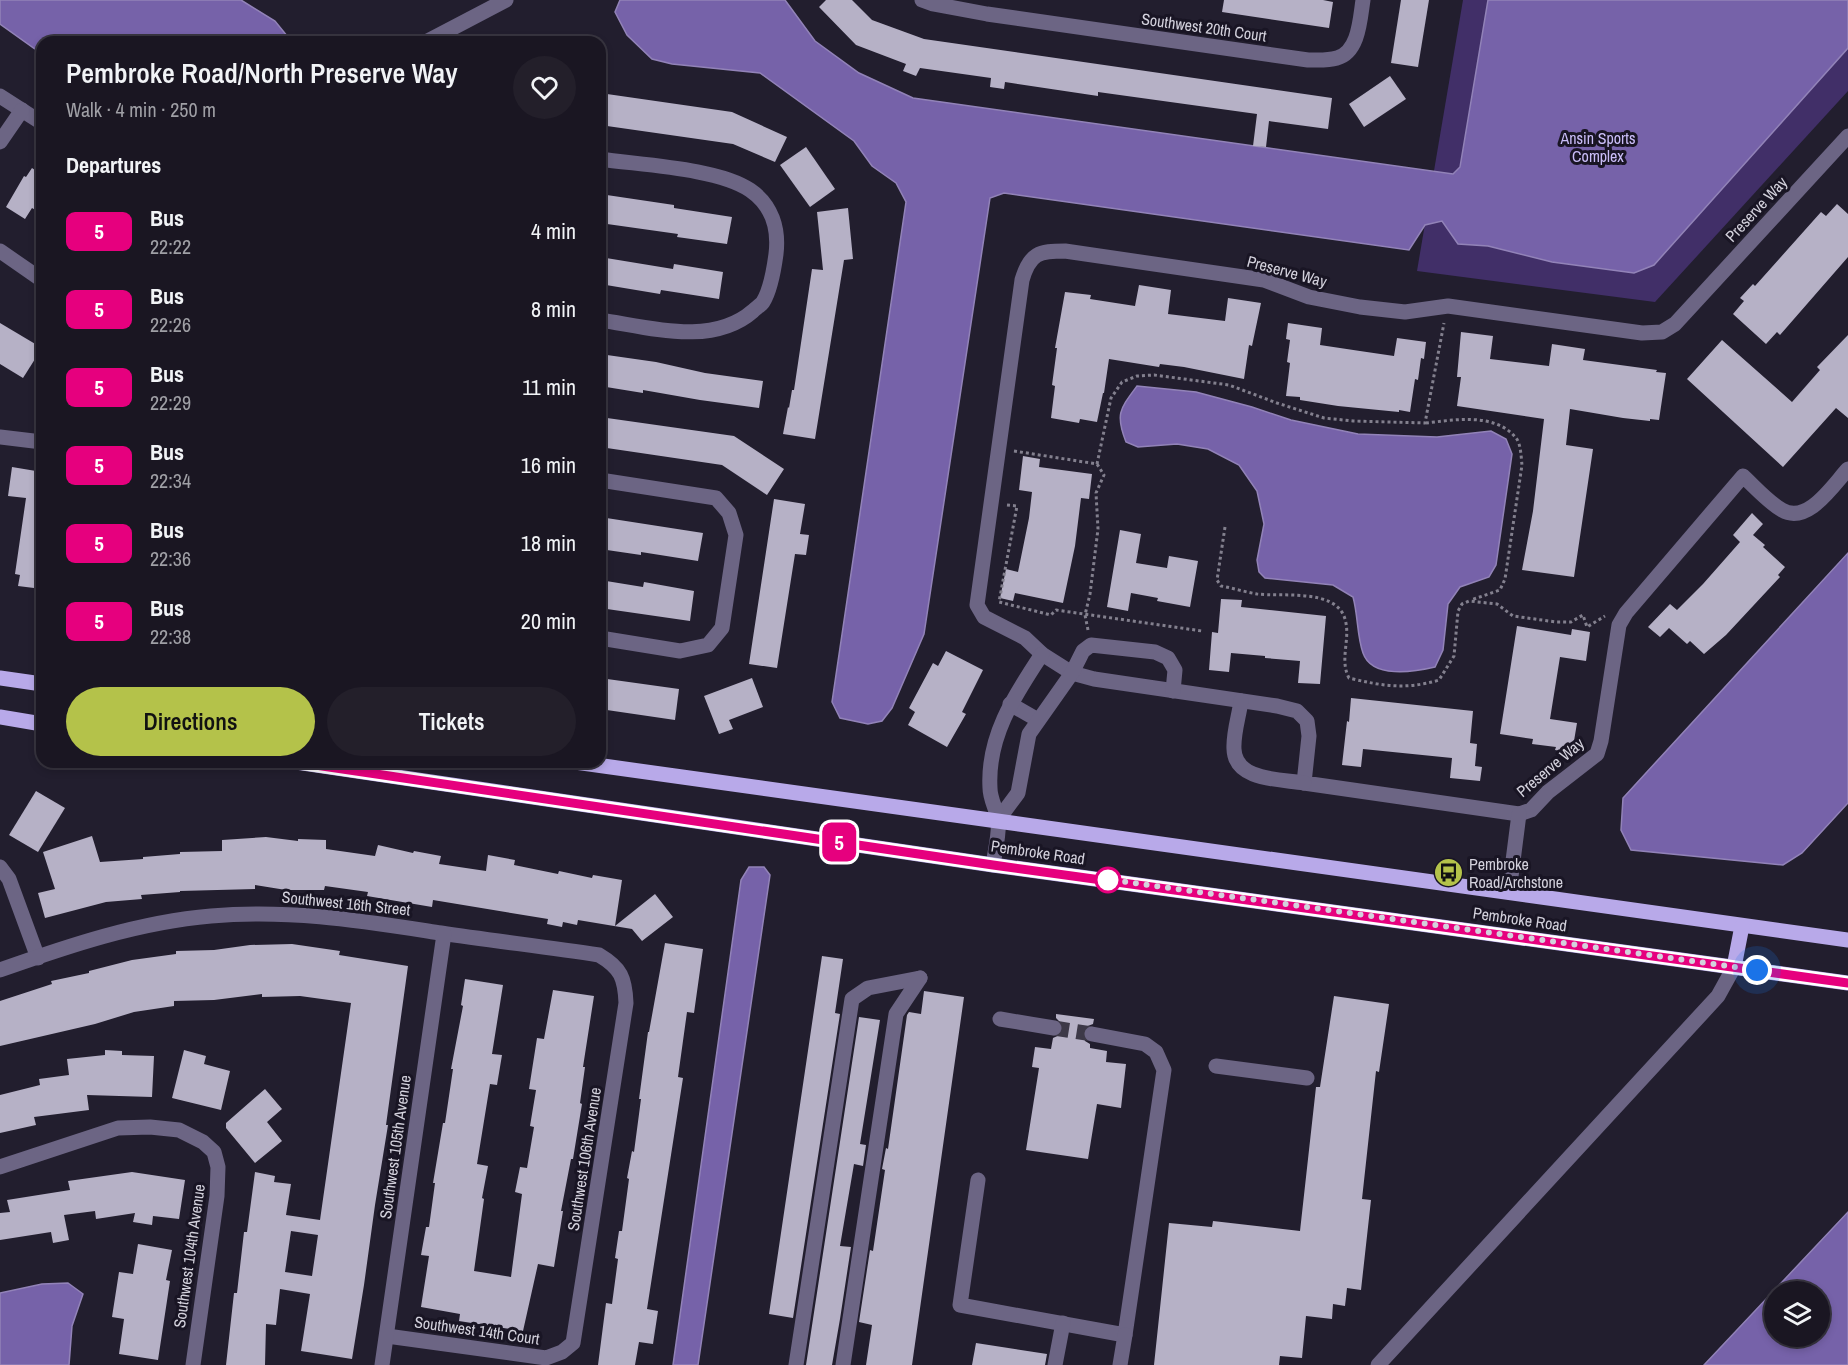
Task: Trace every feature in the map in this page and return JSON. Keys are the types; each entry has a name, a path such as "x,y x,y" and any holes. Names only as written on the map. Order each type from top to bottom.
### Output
{"main road":[{"path":"0,678 36,683"},
{"path":"0,717 36,723"},
{"name":"Pembroke Road","path":"606,766 1848,940"},
{"name":"Pembroke Road","path":"337,768 993,865 1848,983"},
{"path":"1734,967 1742,926"}],"street":[{"path":"437,36 506,0"},
{"name":"Southwest 20th Court","path":"922,0 987,14 1308,60 1340,58 1350,48 1358,35 1363,0"},
{"path":"0,96 36,119"},
{"path":"0,142 22,110"},
{"name":"Preserve Way","path":"1848,136 1675,324 1662,332 1642,333 1448,306 1405,312 1360,307 1309,297 1264,280 1065,250 1045,251 1032,257 1022,279 977,605 984,617 1025,638 1042,654 1072,673 1094,679 1297,711 1307,721 1309,736 1304,783 1519,814 1531,810 1548,792 1598,754 1619,626 1626,613 1743,476 1783,511 1798,514 1811,509 1848,468"},
{"path":"606,160 717,175 750,190 771,211 778,239 774,272 763,302 744,319 714,330 679,332 606,321"},
{"path":"0,252 36,275"},
{"path":"0,437 36,441"},
{"path":"606,481 716,498 729,513 736,535 722,628 708,645 680,651 606,639"},
{"path":"998,820 1018,793 1029,734 1072,673 1083,651 1091,645 1155,652 1168,658 1175,670 1173,691"},
{"path":"993,865 998,820 992,802 990,766 995,742 1010,704 1042,654"},
{"path":"1241,702 1233,748 1241,768 1252,774 1304,783"},
{"path":"1010,704 1038,720"},
{"path":"1509,892 1519,814"},
{"path":"0,867 9,879 38,958"},
{"name":"Southwest 16th Street","path":"0,970 104,936 209,916 267,913 318,915 599,955 617,968"},
{"name":"Southwest 105th Avenue","path":"382,1365 444,934"},
{"path":"1378,1365 1718,996 1734,967"},
{"name":"Southwest 106th Avenue","path":"562,1352 573,1343 626,1003 625,983 617,968"},
{"path":"795,1365 852,999 868,988 920,978 896,1014 843,1365"},
{"path":"1000,1018 1054,1028"},
{"path":"1092,1034 1145,1044 1156,1052 1164,1070 1120,1365"},
{"path":"1216,1066 1307,1078"},
{"name":"Southwest 104th Avenue","path":"0,1167 118,1128 150,1127 179,1130 203,1142 214,1152 218,1167 217,1196 193,1365"},
{"path":"978,1180 960,1305 1125,1335"},
{"path":"1055,1365 1063,1323"},
{"name":"Southwest 14th Court","path":"387,1336 546,1358 562,1352"}],"path":[{"path":"1425,423 1448,306"},
{"path":"1091,645 1085,615 1090,594 1098,529 1096,493 1104,475 1097,464 1111,398 1122,382 1137,376 1154,375 1229,385 1323,418 1375,422 1425,423 1463,419 1486,422 1503,427 1517,439 1522,465 1505,579 1500,590 1462,604 1458,611 1454,656 1439,680 1401,687 1349,678 1344,664 1345,620 1337,605 1310,597 1258,594 1221,586 1217,580 1225,527"},
{"path":"998,448 1097,464"},
{"path":"990,504 1017,506 999,602 1051,615 1056,610 1202,631"},
{"path":"1469,601 1497,604 1513,616 1556,622 1571,622 1583,615 1587,627 1612,613"}],"green space":[{"name":"Ansin Sports Complex","path":"1463,0 1848,0 1848,91 1655,302 1417,271"}],"shaded area":[{"path":"0,0 241,0 275,21 287,36 36,36 36,50 0,24"},
{"path":"620,0 785,0 815,41 859,73 913,98 1453,174 1460,167 1488,0 1848,0 1848,48 1654,265 1634,273 1552,262 1488,246 1458,244 1442,221 1425,225 1409,250 1004,193 990,198 924,634 892,708 882,721 868,724 840,718 832,702 906,202 896,183 872,166 854,141 760,73 672,64 652,59 627,35 615,12"},
{"path":"1137,386 1196,392 1291,420 1358,434 1437,437 1491,431 1506,439 1512,454 1496,565 1489,577 1460,587 1448,604 1443,650 1435,667 1394,672 1375,667 1363,653 1353,597 1333,585 1265,578 1259,572 1257,560 1264,524 1257,491 1239,465 1208,449 1177,444 1138,447 1126,442 1121,425 1121,412"},
{"path":"1848,553 1848,803 1802,853 1783,865 1631,850 1621,830 1623,798"},
{"path":"749,867 764,867 770,875 698,1365 673,1365 741,880"},
{"path":"1848,1212 1848,1365 1704,1365 1764,1301 1764,1347 1830,1347 1830,1281 1783,1281"},
{"path":"68,1283 83,1294 72,1326 69,1365 0,1365 0,1293 42,1284"}],"building":[{"path":"826,0 852,0 872,20 924,39 1332,98 1328,129 1269,121 1266,147 1253,146 1257,114 1098,92 1098,96 1005,82 1004,89 990,87 991,78 920,68 916,76 903,71 906,64 856,45 819,7"},
{"path":"1224,0 1323,0 1333,2 1329,28 1222,12"},
{"path":"1401,0 1429,0 1418,67 1391,63"},
{"path":"1390,76 1406,99 1364,127 1349,104"},
{"path":"606,94 732,112 787,137 775,162 733,144 606,126"},
{"path":"806,147 835,189 810,207 780,165"},
{"path":"32,168 36,171 36,210 32,208 25,219 6,207 24,176 26,177"},
{"path":"606,195 732,217 727,244 677,237 678,234 606,224"},
{"path":"1837,204 1848,214 1848,257 1780,335 1777,332 1766,344 1733,314 1744,301 1740,298 1753,284 1755,286 1821,212 1826,216"},
{"path":"848,208 853,259 844,260 815,439 783,434 792,390 794,390 812,269 823,270 817,212"},
{"path":"606,258 673,269 674,264 723,272 719,299 661,290 660,294 606,285"},
{"path":"1139,285 1171,290 1168,314 1225,321 1228,298 1261,303 1252,346 1249,345 1244,379 1184,367 1160,364 1159,367 1109,359 1097,422 1080,419 1079,423 1051,418 1055,386 1052,385 1057,348 1055,348 1065,292 1091,295 1090,299 1135,306"},
{"path":"0,323 36,344 36,357 23,378 0,364"},
{"path":"1288,323 1322,328 1320,345 1394,356 1397,338 1426,342 1418,380 1415,379 1410,412 1338,406 1286,396 1290,363 1287,362 1290,340 1286,339"},
{"path":"1461,332 1493,336 1490,359 1549,366 1552,344 1585,349 1583,360 1666,373 1659,420 1623,418 1570,409 1566,445 1593,449 1574,577 1522,570 1533,511 1544,419 1457,406 1461,377 1457,377"},
{"path":"1848,335 1848,418 1836,408 1783,467 1687,379 1722,340 1792,402 1820,370 1817,367"},
{"path":"606,355 763,381 759,408 643,390 643,393 606,387"},
{"path":"606,418 734,436 784,469 767,495 722,465 606,448"},
{"path":"1023,456 1040,459 1039,467 1092,474 1089,499 1081,498 1075,546 1063,603 1015,593 1013,601 1000,598 1006,569 1018,572 1029,518 1032,492 1019,490"},
{"path":"12,467 36,471 36,588 18,586 20,575 15,574 26,498 8,496"},
{"path":"774,499 805,504 800,534 809,535 806,555 795,554 777,668 749,664"},
{"path":"1752,513 1763,524 1753,535 1785,567 1778,575 1780,577 1726,635 1704,654 1690,641 1687,644 1669,628 1660,637 1648,627 1670,604 1677,610 1703,584 1740,542 1733,535"},
{"path":"606,518 703,533 698,561 641,552 641,555 606,550"},
{"path":"1120,530 1141,534 1136,563 1167,568 1169,556 1198,561 1190,607 1131,593 1128,611 1107,607"},
{"path":"606,581 643,587 644,582 694,591 690,621 606,609"},
{"path":"1221,599 1242,600 1241,607 1326,616 1320,684 1298,683 1300,661 1265,658 1265,656 1231,653 1229,672 1209,670 1212,632 1218,633"},
{"path":"1517,626 1571,635 1572,629 1590,632 1586,661 1560,657 1550,719 1577,723 1572,753 1555,750 1556,747 1532,744 1533,739 1500,734"},
{"path":"946,651 983,670 962,712 966,714 947,747 908,725 915,712 909,708 933,663 938,666"},
{"path":"752,678 763,707 729,720 733,729 719,734 704,696"},
{"path":"606,679 679,689 675,720 606,710"},
{"path":"1351,698 1473,711 1470,743 1477,744 1475,766 1482,767 1480,781 1450,778 1452,758 1363,749 1361,767 1342,765"},
{"path":"36,791 65,808 38,852 9,835"},
{"path":"92,836 100,862 143,859 143,857 180,854 180,852 222,851 222,840 266,837 298,841 298,839 326,840 326,849 375,856 378,845 413,853 414,851 441,856 439,864 486,871 488,855 515,860 514,865 558,874 559,871 592,878 593,875 622,880 615,926 655,894 673,917 642,941 632,929 578,920 577,925 563,922 562,927 547,924 548,919 433,900 432,907 367,896 368,892 325,886 324,890 286,890 255,885 255,889 180,891 141,895 142,899 106,902 45,918 38,893 55,889 43,852"},
{"path":"665,943 703,949 694,1013 687,1012 678,1077 683,1078 647,1309 658,1311 653,1344 639,1342 635,1365 598,1365 606,1303 612,1304 618,1259 615,1258 619,1231 622,1231 629,1179 627,1178 632,1151 634,1152 648,1032"},
{"path":"292,944 340,951 339,955 408,966 386,1125 388,1125 352,1359 301,1351 310,1294 280,1289 276,1325 266,1324 265,1365 226,1365 234,1293 237,1293 244,1232 247,1232 255,1172 275,1176 274,1182 291,1184 286,1215 320,1220 351,1003 300,996 262,997 262,994 214,1000 174,1001 174,1006 134,1012 95,1024 0,1046 0,1001 52,984 51,981 132,960 176,954 176,951 214,950 250,945","holes":["291,1231 318,1235 312,1276 285,1272"]},
{"path":"822,956 843,959 835,1013 840,1014 793,1318 769,1314"},
{"path":"465,979 503,985 492,1054 502,1055 497,1085 490,1084 477,1164 488,1166 474,1271 511,1277 522,1194 515,1192 520,1167 527,1168 534,1127 530,1126 536,1090 529,1089 537,1038 544,1039 553,990 594,996 583,1067 585,1067 580,1103 582,1104 561,1211 563,1211 554,1267 538,1264 523,1331 459,1321 460,1314 421,1307 429,1256 421,1255 426,1227 429,1227 435,1183 433,1183 443,1123 445,1123"},
{"path":"924,991 964,997 912,1365 866,1365 872,1325 859,1322 870,1250 873,1251 885,1170 882,1169 886,1148 888,1149 907,1015 909,1012 921,1014"},
{"path":"1334,996 1389,1004 1379,1072 1376,1071 1362,1199 1371,1200 1361,1290 1347,1288 1345,1306 1333,1304 1332,1319 1306,1316 1302,1358 1280,1356 1279,1365 1154,1365 1169,1223 1212,1227 1213,1221 1300,1231 1316,1087 1320,1087"},
{"path":"1056,1014 1094,1019 1093,1024 1085,1027 1082,1033 1085,1041 1090,1044 1090,1048 1107,1051 1106,1062 1126,1064 1121,1108 1097,1104 1088,1159 1026,1150 1039,1068 1032,1067 1035,1047 1051,1049 1053,1038 1062,1034 1063,1025 1056,1018"},
{"path":"859,1017 880,1020 860,1144 866,1145 863,1166 854,1164 840,1246 851,1247 832,1365 806,1365"},
{"path":"105,1050 122,1051 122,1055 154,1056 152,1097 87,1095 89,1110 34,1117 36,1125 0,1133 0,1095 40,1085 39,1079 69,1075 67,1059 105,1055"},
{"path":"184,1050 206,1056 204,1064 230,1071 221,1110 172,1098"},
{"path":"265,1089 282,1109 267,1122 282,1141 255,1163 226,1128 226,1123"},
{"path":"132,1172 185,1180 179,1219 153,1216 152,1225 133,1222 135,1213 96,1219 95,1211 64,1215 69,1240 53,1243 51,1232 0,1240 0,1213 10,1212 7,1200 70,1190 68,1181"},
{"path":"138,1244 172,1250 166,1280 170,1281 158,1360 119,1354 124,1319 112,1317 119,1272 133,1274"},
{"path":"976,1343 1047,1354 1045,1365 972,1365"}],"tunnel":[{"path":"1054,1028 1092,1034"}],"bus line":[{"name":"5","path":"336,768 993,865 1240,897 1848,983"}],"place":[{"name":"Pembroke Road/Archstone","path":"1448,873"}],"route":[{"path":"1108,880 1106,879 1757,970"}]}
